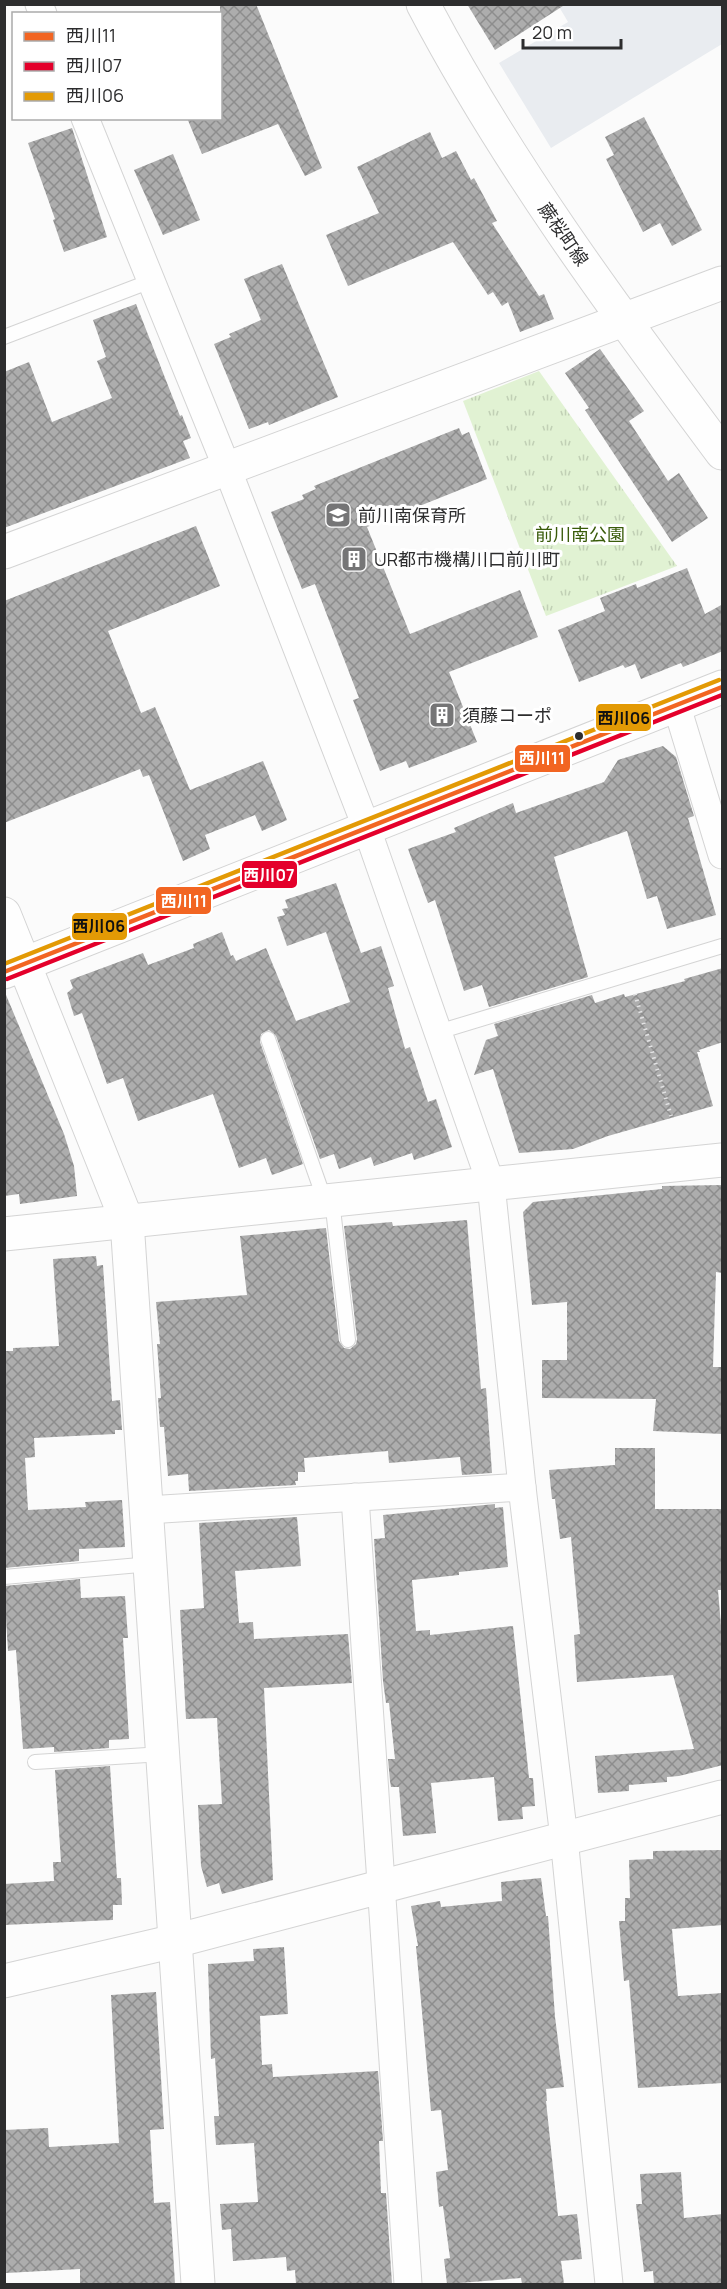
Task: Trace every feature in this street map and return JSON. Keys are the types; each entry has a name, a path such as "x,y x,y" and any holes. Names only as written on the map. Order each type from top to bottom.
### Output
{"street":[{"name":"蕨桜町線","path":"423,4 448,52 518,167 623,319 723,453"},
{"path":"86,120 227,468 367,829 491,1184 522,1487 564,1838 609,2284"},
{"path":"4,552 723,283"},
{"path":"14,968 723,687"},
{"path":"677,706 723,855"},
{"path":"4,914 14,968 127,1221 198,2284"},
{"path":"4,1234 723,1160"},
{"path":"147,1510 522,1487"},
{"path":"356,1497 408,2284"},
{"path":"4,1981 176,1941 723,1797"}],"lane":[{"path":"4,337 151,280"},
{"path":"438,1032 723,946"},
{"path":"268,1039 329,1201 348,1340"},
{"path":"4,1577 151,1564"},
{"path":"35,1762 163,1755"}],"path":[{"path":"629,974 671,1116"}],"shaded area":[{"path":"558,5 722,5 722,44 551,148 499,63 568,22"}],"green space":[{"name":"前川南公園","path":"539,371 677,566 546,616 463,401"}],"building":[{"path":"220,4 256,4 322,168 305,176 278,124 202,154 188,120 222,120 222,12 220,12"},
{"path":"467,4 566,4 495,50"},
{"path":"644,117 702,230 672,246 660,223 643,232 606,159 614,155 605,137"},
{"path":"72,128 107,237 64,252 53,220 55,219 28,143"},
{"path":"430,132 442,158 456,151 471,180 474,178 497,221 492,223 539,296 544,294 554,319 520,332 508,302 502,306 493,292 488,295 453,242 348,286 326,235 379,213 357,167"},
{"path":"173,154 200,220 163,235 134,170"},
{"path":"282,264 338,397 269,425 268,422 249,429 214,344 231,337 229,334 261,320 244,279"},
{"path":"136,304 180,416 182,415 191,438 183,441 190,458 4,528 4,372 29,362 52,422 112,398 97,361 106,357 93,320"},
{"path":"600,349 644,411 629,421 668,481 679,473 708,518 672,542 585,410 589,408 565,373"},
{"name":"UR都市機構川口前川町","path":"459,428 462,435 469,432 487,479 367,527 410,634 520,590 538,637 449,672 477,742 409,768 406,761 380,771 353,700 359,698 315,584 302,589 271,512 304,499 302,495 316,489 314,486"},
{"path":"196,526 220,586 108,631 141,713 155,707 190,790 263,761 287,820 262,831 255,815 205,835 210,849 183,861 149,775 143,777 140,769 4,823 4,601"},
{"path":"687,568 705,614 723,604 723,651 683,667 681,663 641,679 635,664 625,668 623,665 579,682 558,630 605,611 600,598 636,584 637,588"},
{"path":"663,746 676,757 694,816 688,818 716,915 667,929 657,896 647,899 627,831 554,857 588,977 489,1007 482,985 464,991 435,900 428,903 408,849 456,832 454,828 513,803 516,813 604,782 618,760"},
{"path":"336,883 361,953 381,946 394,986 388,988 405,1049 410,1047 428,1102 436,1099 452,1147 414,1160 412,1153 374,1166 371,1157 339,1169 334,1154 320,1159 276,1036 269,1030 261,1034 260,1042 303,1164 272,1175 266,1158 239,1168 213,1094 138,1121 123,1078 107,1084 82,1013 74,1016 67,993 73,988 70,980 143,953 148,965 194,948 193,944 222,932 231,956 233,955 236,961 266,948 296,1021 350,1002 326,932 287,946 277,917 285,915 282,909 288,908 285,900"},
{"path":"723,968 723,1042 697,1052 713,1106 608,1136 573,1149 519,1153 493,1069 474,1075 486,1040 498,1036 494,1024 592,995 595,1003 624,994 625,997"},
{"path":"4,990 64,1134 74,1166 77,1196 20,1204 19,1194 4,1196"},
{"path":"723,1185 723,1273 716,1272 713,1367 723,1367 723,1434 653,1431 656,1399 542,1398 542,1360 567,1360 567,1302 532,1305 523,1212 533,1202 662,1189 662,1186"},
{"path":"467,1220 481,1389 486,1388 492,1473 462,1475 460,1457 389,1463 388,1451 304,1458 305,1472 298,1472 296,1485 189,1491 188,1474 168,1476 164,1427 160,1427 158,1398 161,1398 157,1344 160,1344 156,1302 247,1295 240,1236 326,1228 339,1341 344,1348 350,1349 356,1344 357,1339 344,1226 392,1222 393,1226"},
{"path":"96,1256 97,1266 103,1265 112,1401 120,1400 122,1430 115,1430 115,1434 34,1438 35,1457 25,1458 28,1510 86,1507 85,1502 122,1500 125,1547 79,1549 79,1561 4,1568 4,1351 13,1351 13,1348 59,1346 53,1259"},
{"path":"615,1448 655,1448 655,1509 723,1509 723,1590 718,1590 723,1649 723,1765 667,1777 667,1782 629,1785 629,1791 598,1793 595,1756 694,1749 673,1675 577,1682 574,1635 580,1634 571,1537 560,1539 549,1470 615,1465"},
{"path":"495,1504 495,1508 503,1507 508,1567 412,1580 416,1631 430,1630 430,1635 513,1626 529,1778 533,1778 535,1806 522,1807 523,1819 498,1821 494,1777 431,1783 436,1833 403,1836 399,1787 391,1787 390,1781 388,1759 395,1759 389,1703 386,1703 383,1681 374,1539 385,1538 383,1515"},
{"path":"297,1517 301,1566 235,1571 239,1623 253,1622 254,1639 348,1634 352,1683 264,1688 273,1880 222,1894 219,1883 207,1887 201,1866 198,1805 222,1804 217,1718 186,1719 180,1610 204,1608 199,1523"},
{"path":"80,1579 81,1598 125,1596 128,1638 123,1638 129,1739 109,1740 109,1748 54,1752 54,1747 23,1749 16,1650 8,1651 4,1586"},
{"path":"110,1766 117,1878 121,1878 122,1905 113,1905 113,1920 4,1925 4,1884 54,1881 53,1862 61,1862 55,1770"},
{"path":"723,1850 723,1925 672,1929 678,1996 723,1993 723,2083 638,2088 629,1980 624,1981 619,1921 625,1921 625,1898 630,1898 629,1860 653,1859 653,1851"},
{"path":"541,1878 546,1916 548,1916 555,2017 564,2087 546,2089 558,2216 577,2214 582,2259 561,2261 564,2284 522,2284 521,2278 447,2284 444,2259 450,2258 443,2206 439,2207 436,2172 448,2170 441,2110 431,2111 416,1946 418,1946 411,1906 440,1901 441,1907 502,1901 501,1882"},
{"path":"284,1947 288,2014 260,2016 262,2065 272,2064 273,2077 378,2071 383,2141 379,2141 381,2193 386,2193 392,2284 296,2284 295,2270 287,2271 286,2257 233,2261 231,2229 222,2230 220,2204 258,2202 254,2143 216,2145 214,2116 219,2116 215,2058 211,2059 208,1964 254,1961 253,1949"},
{"path":"156,1992 164,2129 150,2130 154,2203 170,2202 175,2284 80,2284 80,2269 6,2273 4,2130 48,2128 49,2147 119,2143 111,1995"},
{"path":"681,2172 684,2218 723,2214 723,2284 654,2284 653,2271 644,2272 636,2204 642,2204 640,2174"}],"transit line":[{"name":"西川06","path":"4,964 719,680"},
{"name":"西川11","path":"4,972 722,687"},
{"name":"西川07","path":"7,979 722,695"}],"place":[{"name":"前川南保育所","path":"338,515"},
{"name":"UR都市機構川口前川町","path":"354,559"},
{"name":"須藤コーポ","path":"442,715"}]}
